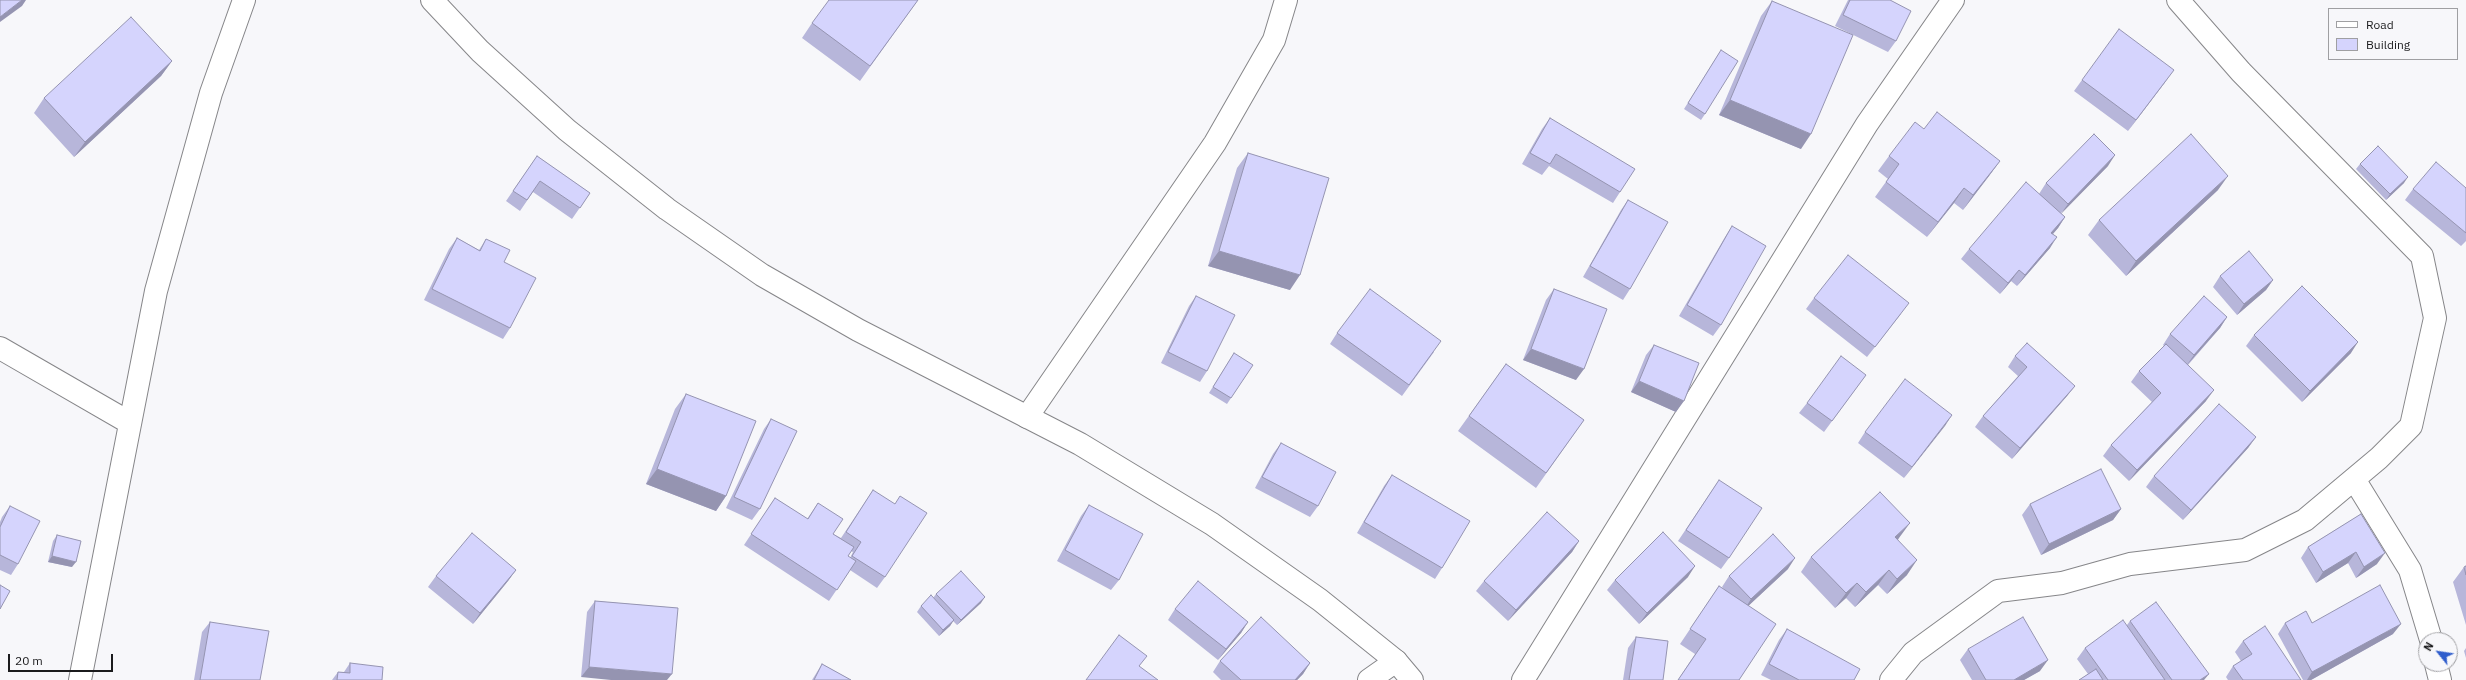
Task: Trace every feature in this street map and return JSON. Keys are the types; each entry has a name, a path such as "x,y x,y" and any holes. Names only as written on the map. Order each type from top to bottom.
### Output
{"street":[{"path":"80,680 156,291 211,93 244,0"},
{"path":"432,0 480,51 567,130 667,209 762,275 858,330 1080,444 1212,524 1320,600 1396,661 1412,680"},
{"path":"1027,416 1215,143 1274,40 1286,0"},
{"path":"1523,680 1867,124 1953,0"},
{"path":"1891,680 1913,653 1998,590 2062,583 2130,564 2245,550 2305,520 2354,479 2411,426 2435,318 2422,256 2241,72 2178,0"},
{"path":"0,348 130,423"},
{"path":"2354,479 2410,570 2429,632"},
{"path":"1369,680 1396,661"}],"building":[{"path":"0,0 22,0 0,17"},
{"path":"829,0 918,0 870,66 812,23"},
{"path":"1850,0 1890,0 1911,11 1896,41 1843,15"},
{"path":"1772,1 1853,35 1811,134 1730,100"},
{"path":"131,17 172,61 85,142 44,98"},
{"path":"2119,29 2174,70 2136,120 2082,80"},
{"path":"1721,50 1738,61 1705,114 1688,103"},
{"path":"1937,112 2000,161 1973,195 1964,188 1938,222 1886,182 1899,164 1889,156 1915,122 1924,129"},
{"path":"1550,118 1635,169 1620,192 1556,154 1550,164 1530,153"},
{"path":"2094,134 2115,155 2068,204 2046,183"},
{"path":"2191,134 2228,176 2136,261 2099,220"},
{"path":"2378,146 2408,177 2390,194 2360,164"},
{"path":"1248,153 1329,178 1300,275 1219,251"},
{"path":"537,156 590,193 580,208 540,181 527,200 513,191"},
{"path":"2436,162 2466,188 2466,233 2413,189"},
{"path":"2026,182 2065,217 2051,233 2057,237 2025,275 2019,270 2008,283 1969,249"},
{"path":"1628,200 1668,222 1630,289 1590,266"},
{"path":"1732,226 1766,246 1721,325 1687,305"},
{"path":"457,238 480,251 486,239 510,250 504,262 536,278 510,328 432,289"},
{"path":"2249,251 2273,280 2244,304 2220,276"},
{"path":"1848,255 1909,303 1875,347 1814,298"},
{"path":"2302,286 2358,342 2310,391 2254,335"},
{"path":"1370,289 1441,341 1409,385 1337,333"},
{"path":"1554,289 1607,309 1584,369 1531,349"},
{"path":"1196,296 1235,315 1207,371 1168,352"},
{"path":"2204,296 2227,317 2194,355 2170,334"},
{"path":"2027,343 2075,386 2020,448 1983,416 2027,367 2015,356"},
{"path":"2166,344 2214,390 2137,470 2111,445 2161,393 2139,371"},
{"path":"1654,345 1699,363 1684,401 1639,381"},
{"path":"1234,353 1253,365 1231,398 1213,387"},
{"path":"1841,356 1866,375 1832,421 1807,403"},
{"path":"1506,364 1584,420 1546,473 1469,416"},
{"path":"1905,379 1952,415 1912,467 1865,432"},
{"path":"686,394 756,421 726,496 657,469"},
{"path":"2219,404 2256,437 2191,510 2154,476"},
{"path":"771,419 797,431 760,509 734,497"},
{"path":"1281,443 1336,472 1318,506 1262,477"},
{"path":"2101,469 2121,509 2049,544 2030,504"},
{"path":"1392,475 1470,521 1442,568 1364,522"},
{"path":"1719,480 1762,508 1729,558 1686,530"},
{"path":"873,490 895,504 900,496 927,513 885,577 852,556 861,542 846,532"},
{"path":"1880,492 1910,523 1895,537 1917,560 1897,579 1889,570 1866,592 1857,583 1846,593 1811,557"},
{"path":"775,498 808,519 818,503 843,519 833,534 854,547 848,556 856,561 837,590 751,534"},
{"path":"1089,505 1143,534 1119,580 1065,550"},
{"path":"10,506 40,521 18,564 0,555 0,527"},
{"path":"1547,512 1579,541 1516,610 1484,581"},
{"path":"2361,514 2385,553 2364,567 2356,552 2323,572 2308,547"},
{"path":"1663,532 1695,566 1647,613 1615,580"},
{"path":"472,533 516,570 480,613 436,576"},
{"path":"1773,534 1795,558 1751,599 1729,576"},
{"path":"57,535 81,541 76,562 52,556"},
{"path":"961,571 985,597 961,620 936,594"},
{"path":"1198,581 1248,622 1226,649 1175,609"},
{"path":"0,585 10,591 0,609"},
{"path":"2380,585 2401,624 2312,672 2285,623 2306,611 2312,623"},
{"path":"1719,586 1776,624 1739,680 1678,680 1706,639 1690,629"},
{"path":"931,595 954,620 943,630 921,606"},
{"path":"595,601 678,608 672,674 589,667"},
{"path":"2156,602 2209,674 2200,680 2172,680 2130,621"},
{"path":"1261,617 1310,663 1295,680 1241,680 1220,661"},
{"path":"2023,617 2048,660 2014,680 1986,680 1968,649"},
{"path":"2123,620 2165,680 2108,680 2085,648"},
{"path":"210,622 269,631 260,680 200,680"},
{"path":"2265,626 2301,680 2243,680 2233,666 2252,654 2243,641"},
{"path":"1787,629 1860,669 1854,680 1799,680 1769,664"},
{"path":"1119,635 1147,656 1139,666 1158,680 1086,680"},
{"path":"1636,637 1668,641 1663,680 1629,680"},
{"path":"350,663 383,667 382,680 337,680 338,672 350,673"},
{"path":"822,664 851,680 814,680"},
{"path":"2096,669 2103,680 2079,680"}]}
